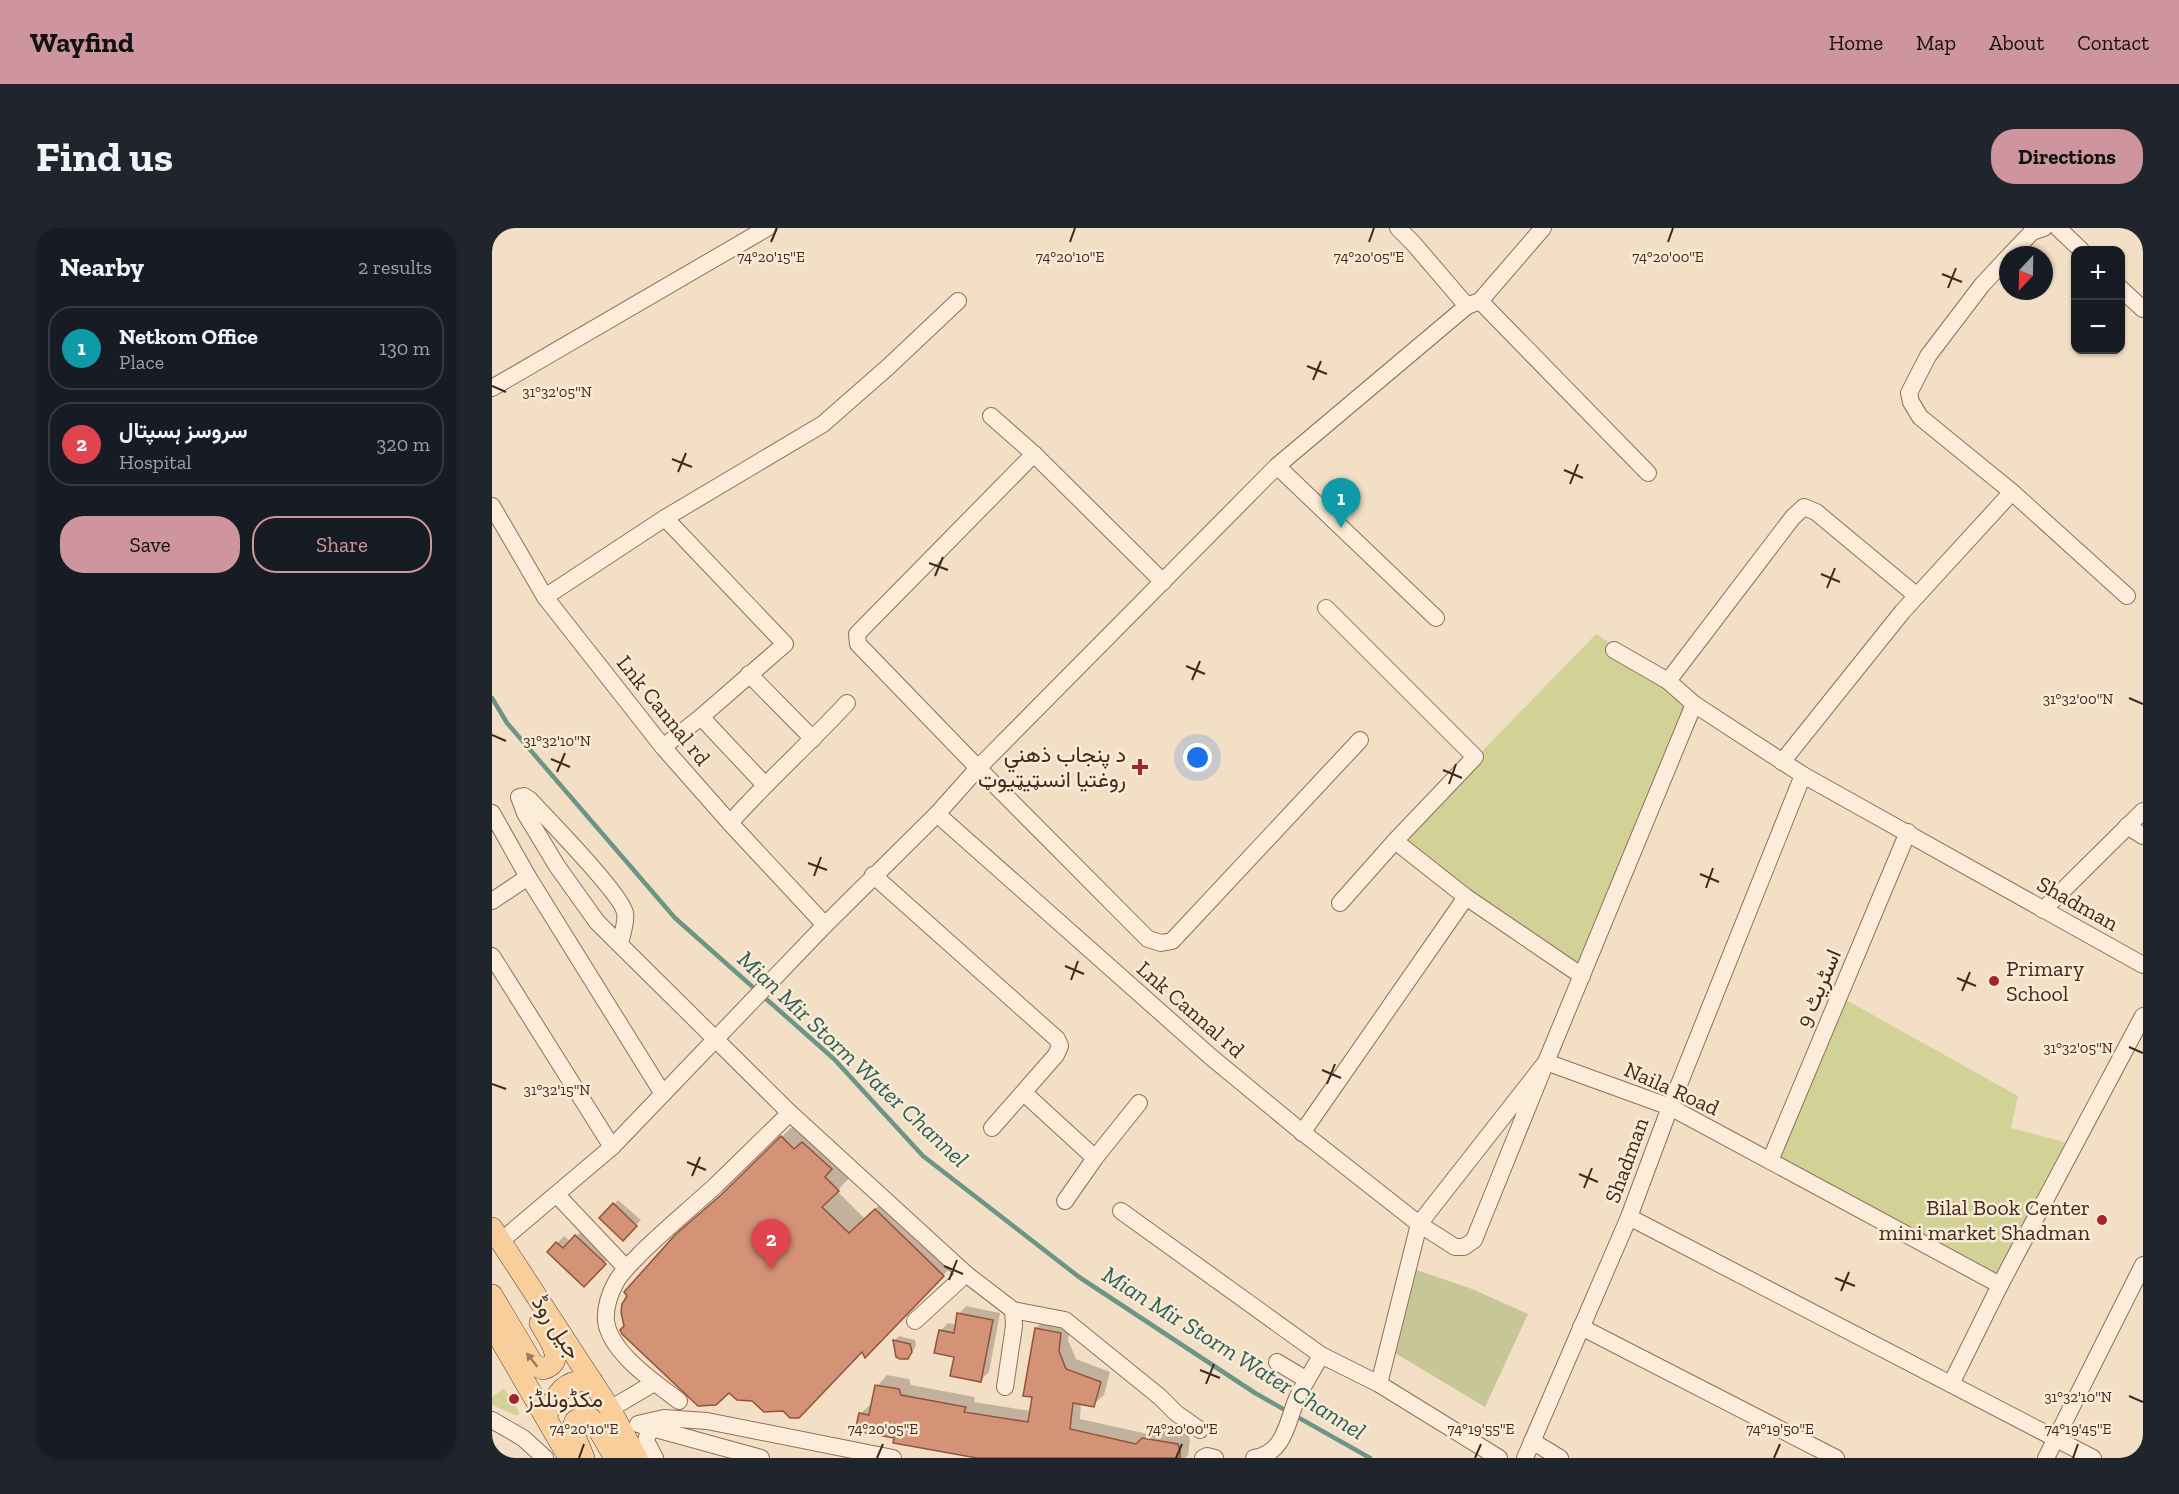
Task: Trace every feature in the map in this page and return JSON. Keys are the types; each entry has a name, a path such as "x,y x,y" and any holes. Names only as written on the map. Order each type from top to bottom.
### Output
{"main road":[{"path":"492,1295 533,1364 543,1369 550,1367 555,1362 556,1354 496,1235"},
{"name":"جیل روڈ","path":"496,1235 614,1415 637,1458"},
{"path":"492,1325 569,1458"},
{"path":"546,1417 560,1390 583,1380 592,1381"},
{"path":"584,1458 572,1429 575,1421 582,1417 590,1418 594,1422 615,1458"}],"street":[{"path":"492,388 767,228"},
{"path":"1398,228 1648,472"},
{"path":"496,1235 556,1195 612,1148 873,875 937,814 978,768 1277,466 1473,303 1543,228"},
{"path":"2019,246 2032,232 2044,228"},
{"path":"2058,228 2077,246"},
{"path":"1999,267 1982,285 1928,356 1908,393 1911,402 1920,417 2012,492 2127,596"},
{"path":"2125,292 2143,309"},
{"path":"545,597 665,518 823,424 958,301"},
{"path":"991,416 1034,454 1163,582"},
{"path":"1034,454 857,634 858,644 1148,939 1161,943 1172,941 1360,740"},
{"path":"1277,466 1436,618"},
{"path":"1782,762 1917,596 2012,492"},
{"name":"Lnk Cannal rd","path":"492,506 545,597 663,747 825,925"},
{"path":"1668,681 1793,517 1804,507 1816,512 1917,596"},
{"path":"663,747 785,644 665,518"},
{"path":"1326,608 1475,757 1340,903"},
{"name":"Shadman","path":"1614,650 1668,681 1694,704 1803,775 2143,965"},
{"path":"749,674 813,739"},
{"path":"730,823 764,784 813,739 847,703"},
{"path":"1419,1224 1455,1247 1464,1247 1474,1240 1694,704"},
{"path":"701,717 764,784"},
{"name":"Shadman","path":"1525,1458 1629,1217 1670,1107 1803,775"},
{"path":"620,945 626,913 619,901 571,843 536,806 524,796 519,797 525,813 578,898 597,922 620,945 715,1038 790,1113 966,1274 1013,1310 1065,1320 1200,1430"},
{"path":"2043,910 2143,811"},
{"path":"492,813 528,877 663,1094"},
{"name":"Lnk Cannal rd","path":"937,814 1211,1058 1302,1133 1419,1224"},
{"path":"2127,826 2143,836"},
{"name":"اسٹریٹ 9","path":"1770,1161 1908,832"},
{"path":"1395,841 1466,897 1582,975"},
{"path":"873,875 1057,1039 1060,1046 1056,1055 992,1128"},
{"path":"492,901 528,877"},
{"path":"1302,1133 1466,897"},
{"path":"492,956 612,1148"},
{"path":"1951,1384 2000,1285 2143,1016"},
{"path":"1379,1384 1419,1224 1546,1062"},
{"name":"Naila Road","path":"1546,1062 1670,1107 2000,1285"},
{"path":"1024,1093 1095,1158"},
{"path":"1065,1201 1095,1158 1139,1103"},
{"path":"679,1401 636,1367 611,1335 606,1323 606,1310 616,1281 656,1238 715,1186 790,1113"},
{"path":"556,1195 626,1268"},
{"path":"1121,1210 1322,1355 1379,1384 1499,1458"},
{"path":"1629,1217 2093,1458"},
{"path":"2046,1458 2143,1265"},
{"path":"915,1321 966,1274"},
{"path":"1005,1387 1014,1326 1013,1310"},
{"path":"1581,1327 1836,1458"},
{"path":"1254,1458 1263,1456 1274,1449 1285,1434 1298,1397 1322,1355"},
{"path":"1277,1362 1307,1380"},
{"path":"614,1415 654,1383"},
{"path":"614,1415 761,1458"},
{"path":"646,1426 664,1418 708,1421 893,1458"},
{"path":"492,1420 523,1438 545,1458"},
{"path":"646,1426 648,1434 646,1441 655,1458"},
{"path":"1532,1441 1560,1458"},
{"path":"1203,1458 1206,1456 1215,1458"}],"green space":[{"path":"1596,634 1668,681 1694,704 1582,976 1395,841"},
{"path":"1839,996 2018,1096 2011,1128 2075,1145 2000,1285 1770,1161"},
{"path":"504,1388 519,1412 518,1415 492,1405 492,1397"}],"shaded area":[{"path":"1408,1267 1472,1289 1528,1314 1485,1407 1385,1347"}],"building":[{"path":"781,1136 794,1149 802,1142 832,1169 825,1177 839,1191 822,1207 849,1233 875,1209 944,1276 865,1358 862,1352 799,1418 790,1418 783,1411 764,1412 752,1401 737,1400 729,1393 716,1405 698,1406 620,1330 624,1326 621,1312 622,1304 627,1296 624,1292 675,1235 722,1194"},
{"path":"613,1203 637,1226 623,1241 599,1218"},
{"path":"575,1235 606,1264 584,1287 547,1252 556,1242 563,1248"},
{"path":"957,1313 993,1320 981,1382 950,1376 954,1357 934,1353 939,1330 954,1333"},
{"path":"1035,1328 1061,1333 1059,1351 1066,1369 1101,1382 1094,1407 1073,1403 1070,1429 1136,1444 1142,1438 1178,1444 1180,1458 977,1458 893,1443 894,1438 855,1431 859,1413 869,1415 875,1385 899,1389 901,1395 966,1407 964,1412 1028,1422 1032,1397 1023,1396"},
{"path":"893,1340 910,1344 912,1352 908,1359 896,1357"}],"waterway":[{"name":"Mian Mir Storm Water Channel","path":"492,698 507,723 675,918 834,1059 923,1156 1079,1277 1255,1393 1370,1458"}],"place":[{"name":"Netkom Office","path":"1341,528"},
{"name":"د پنجاب ذهني روغتیا انسټیټیوټ","path":"1140,767"},
{"name":"Primary School","path":"1994,981"},
{"name":"Bilal Book Center mini market Shadman","path":"2102,1220"},
{"name":"سروسز ہسپتال","path":"771,1269"},
{"name":"مکڈونلڈز","path":"514,1399"}]}
